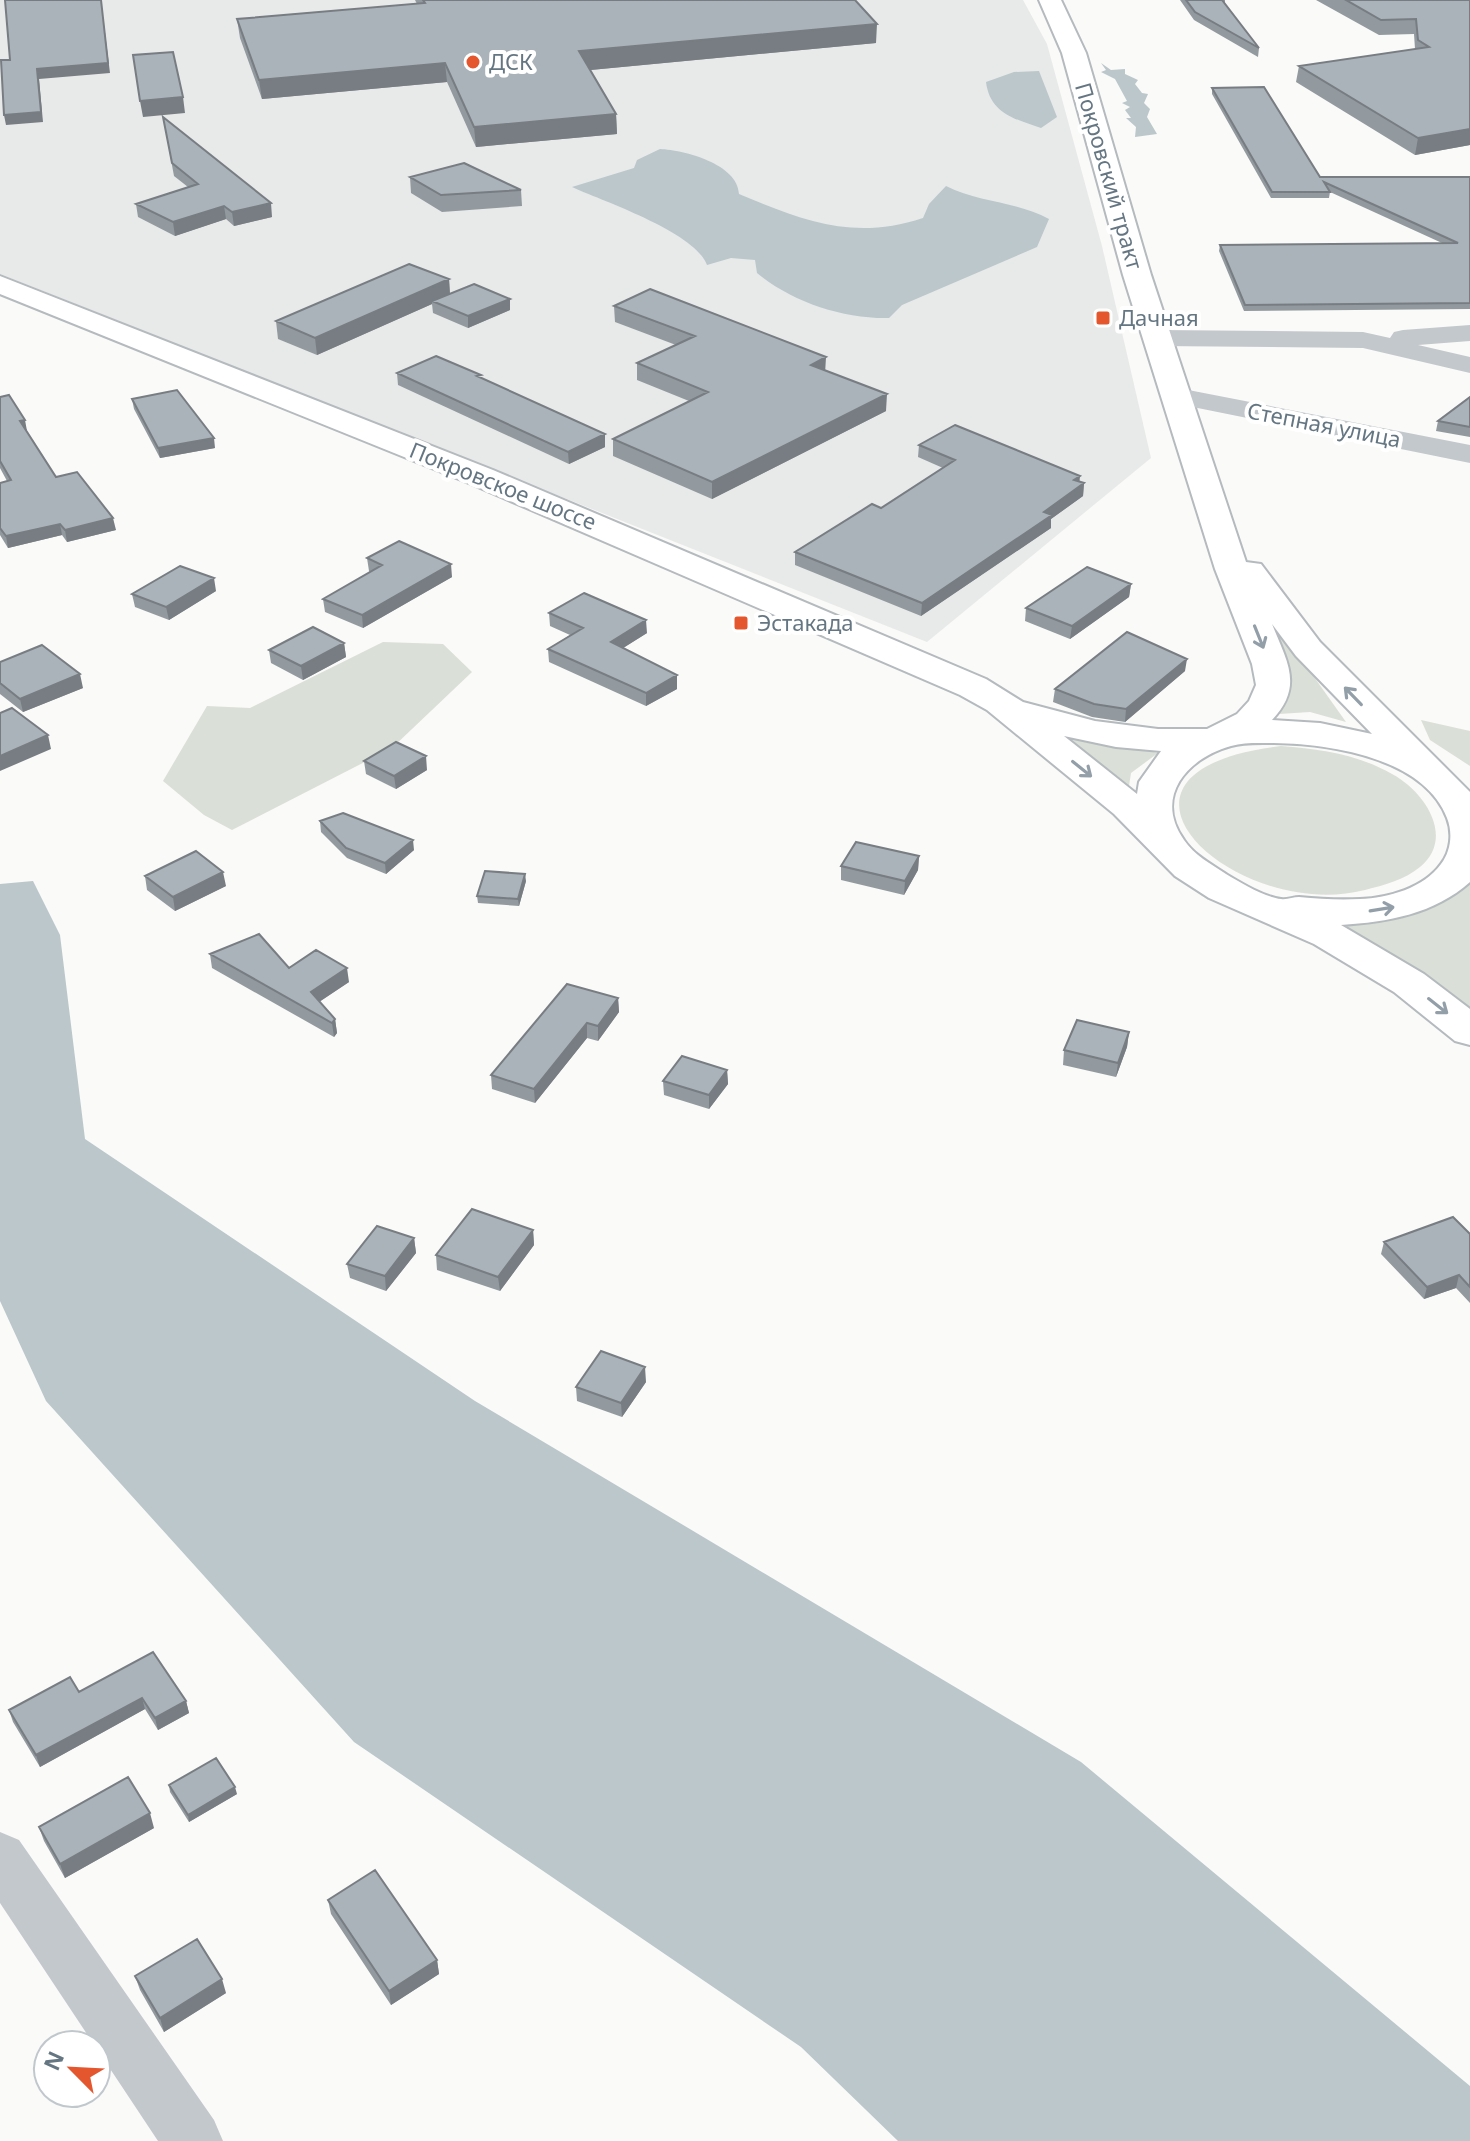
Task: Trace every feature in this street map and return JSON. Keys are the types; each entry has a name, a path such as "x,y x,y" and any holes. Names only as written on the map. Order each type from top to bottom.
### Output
{"main road":[{"name":"Покровский тракт","path":"1050,0 1079,68 1157,338 1270,664 1274,685 1266,705 1250,722 1218,737"},
{"name":"Покровское шоссе","path":"0,284 611,531 918,661 1000,702 1115,739 1151,743 1218,737"},
{"path":"1223,889 1265,904 1310,912 1355,913 1397,907 1431,893 1456,874 1469,852 1468,818 1308,649 1224,537"},
{"name":"Покровское шоссе","path":"1000,702 1128,806 1165,843"},
{"path":"1427,772 1390,752 1305,731 1266,730 1218,737 1173,760 1158,782 1152,812 1165,843 1189,868 1223,889 1329,935 1409,983 1470,1031"}],"street":[{"path":"1157,338 1363,340 1470,333"},
{"path":"1363,340 1470,365"},
{"name":"Степная улица","path":"1178,396 1470,454"},
{"path":"0,1857 193,2141"}],"shaded area":[{"path":"0,0 1023,0 1047,44 1102,246 1151,458 927,642 0,274"},
{"path":"1101,63 1111,70 1125,69 1125,74 1138,80 1135,84 1142,93 1148,94 1144,103 1150,109 1147,117 1157,134 1135,137 1136,127 1126,118 1131,118 1125,110 1130,107 1122,103 1127,101 1115,79 1101,72 1106,70"},
{"path":"1039,71 1057,117 1041,128 1013,118 998,108 988,93 986,82 1014,72"},
{"path":"660,149 682,152 708,161 730,174 739,194 807,220 829,225 874,228 923,218 929,204 946,186 1049,219 1037,247 902,305 889,318 836,312 802,300 771,283 757,273 755,260 731,258 707,265 699,253 668,230 572,187 634,168 637,160"},
{"path":"1270,615 1346,722 1310,712 1279,714"},
{"path":"383,642 443,644 472,672 392,748 232,830 204,815 163,781 207,706 250,708"},
{"path":"1421,720 1470,731 1470,766 1430,740"},
{"path":"1035,727 1158,753 1131,773 1127,799"},
{"path":"1281,746 1352,757 1379,767 1404,782 1415,791 1432,816 1435,842 1430,855 1414,872 1387,884 1365,890 1315,894 1267,885 1225,866 1194,840 1180,811 1186,784 1218,761"},
{"path":"1470,875 1470,1028 1309,924"},
{"path":"33,881 60,935 85,1139 475,1401 1081,1762 1470,2086 1470,2141 898,2141 801,2047 354,1742 46,1401 0,1301 0,884"}],"building":[{"path":"5,0 101,0 108,63 37,69 41,112 4,115 1,60 10,60"},
{"name":"ДСК","path":"423,0 855,0 877,24 579,51 616,114 474,127 445,63 259,80 237,19 425,3"},
{"path":"1186,0 1222,0 1259,48 1195,12"},
{"path":"1346,0 1470,0 1470,129 1418,138 1299,66 1429,47 1418,40 1416,19 1381,20"},
{"path":"173,52 183,97 140,101 133,55"},
{"path":"1264,87 1320,177 1470,177 1470,303 1245,305 1220,245 1458,243 1324,182 1330,192 1272,192 1212,88"},
{"path":"163,117 271,203 232,212 224,206 173,222 136,204 198,184 172,163"},
{"path":"464,163 521,190 441,195 410,177"},
{"path":"409,264 449,279 315,338 276,321"},
{"path":"474,284 510,299 468,316 432,301"},
{"path":"650,289 826,357 811,365 887,394 712,482 613,439 708,392 637,363 695,336 614,306"},
{"path":"436,356 605,434 568,452 397,373"},
{"path":"177,390 214,438 158,448 132,399"},
{"path":"9,395 25,420 20,421 56,477 77,472 113,518 65,530 60,524 6,536 0,528 0,483 11,480 0,461 0,397"},
{"path":"1470,397 1470,427 1438,421"},
{"path":"955,425 1080,476 1074,480 1084,483 1044,512 1052,515 922,603 795,552 872,504 881,508 955,460 919,445"},
{"path":"399,541 451,564 362,615 323,599 382,565 367,558"},
{"path":"180,566 214,578 166,607 132,594"},
{"path":"1087,567 1131,584 1072,626 1026,608"},
{"path":"584,593 646,620 611,642 677,675 646,693 548,649 583,628 549,613"},
{"path":"313,627 344,643 301,666 269,650"},
{"path":"1127,632 1187,659 1126,709 1094,704 1055,689"},
{"path":"42,645 80,674 20,699 0,683 0,662"},
{"path":"12,708 48,735 0,756 0,713"},
{"path":"396,742 426,756 394,776 364,761"},
{"path":"343,813 413,840 385,863 346,848 320,821"},
{"path":"856,842 919,856 905,881 841,866"},
{"path":"196,851 223,872 173,897 145,876"},
{"path":"485,871 525,874 518,899 477,896"},
{"path":"259,934 289,968 316,950 347,968 311,992 335,1019 332,1023 210,954"},
{"path":"567,984 618,998 598,1026 587,1023 534,1089 491,1075"},
{"path":"1077,1020 1129,1032 1118,1063 1064,1050"},
{"path":"682,1056 727,1070 709,1095 663,1081"},
{"path":"472,1209 533,1230 498,1277 436,1255"},
{"path":"1453,1217 1470,1234 1470,1287 1459,1275 1427,1287 1384,1242"},
{"path":"377,1226 414,1238 385,1276 347,1264"},
{"path":"601,1351 645,1367 621,1403 576,1387"},
{"path":"153,1652 186,1701 155,1718 142,1698 36,1755 9,1710 70,1677 79,1692"},
{"path":"216,1758 235,1787 188,1815 169,1785"},
{"path":"128,1777 150,1813 60,1864 39,1827"},
{"path":"375,1870 437,1960 389,1991 328,1900"},
{"path":"197,1939 222,1979 160,2018 135,1976"}],"place":[{"name":"ДСК","path":"473,62"},
{"name":"Дачная","path":"1103,318"},
{"name":"Эстакада","path":"741,623"}]}
